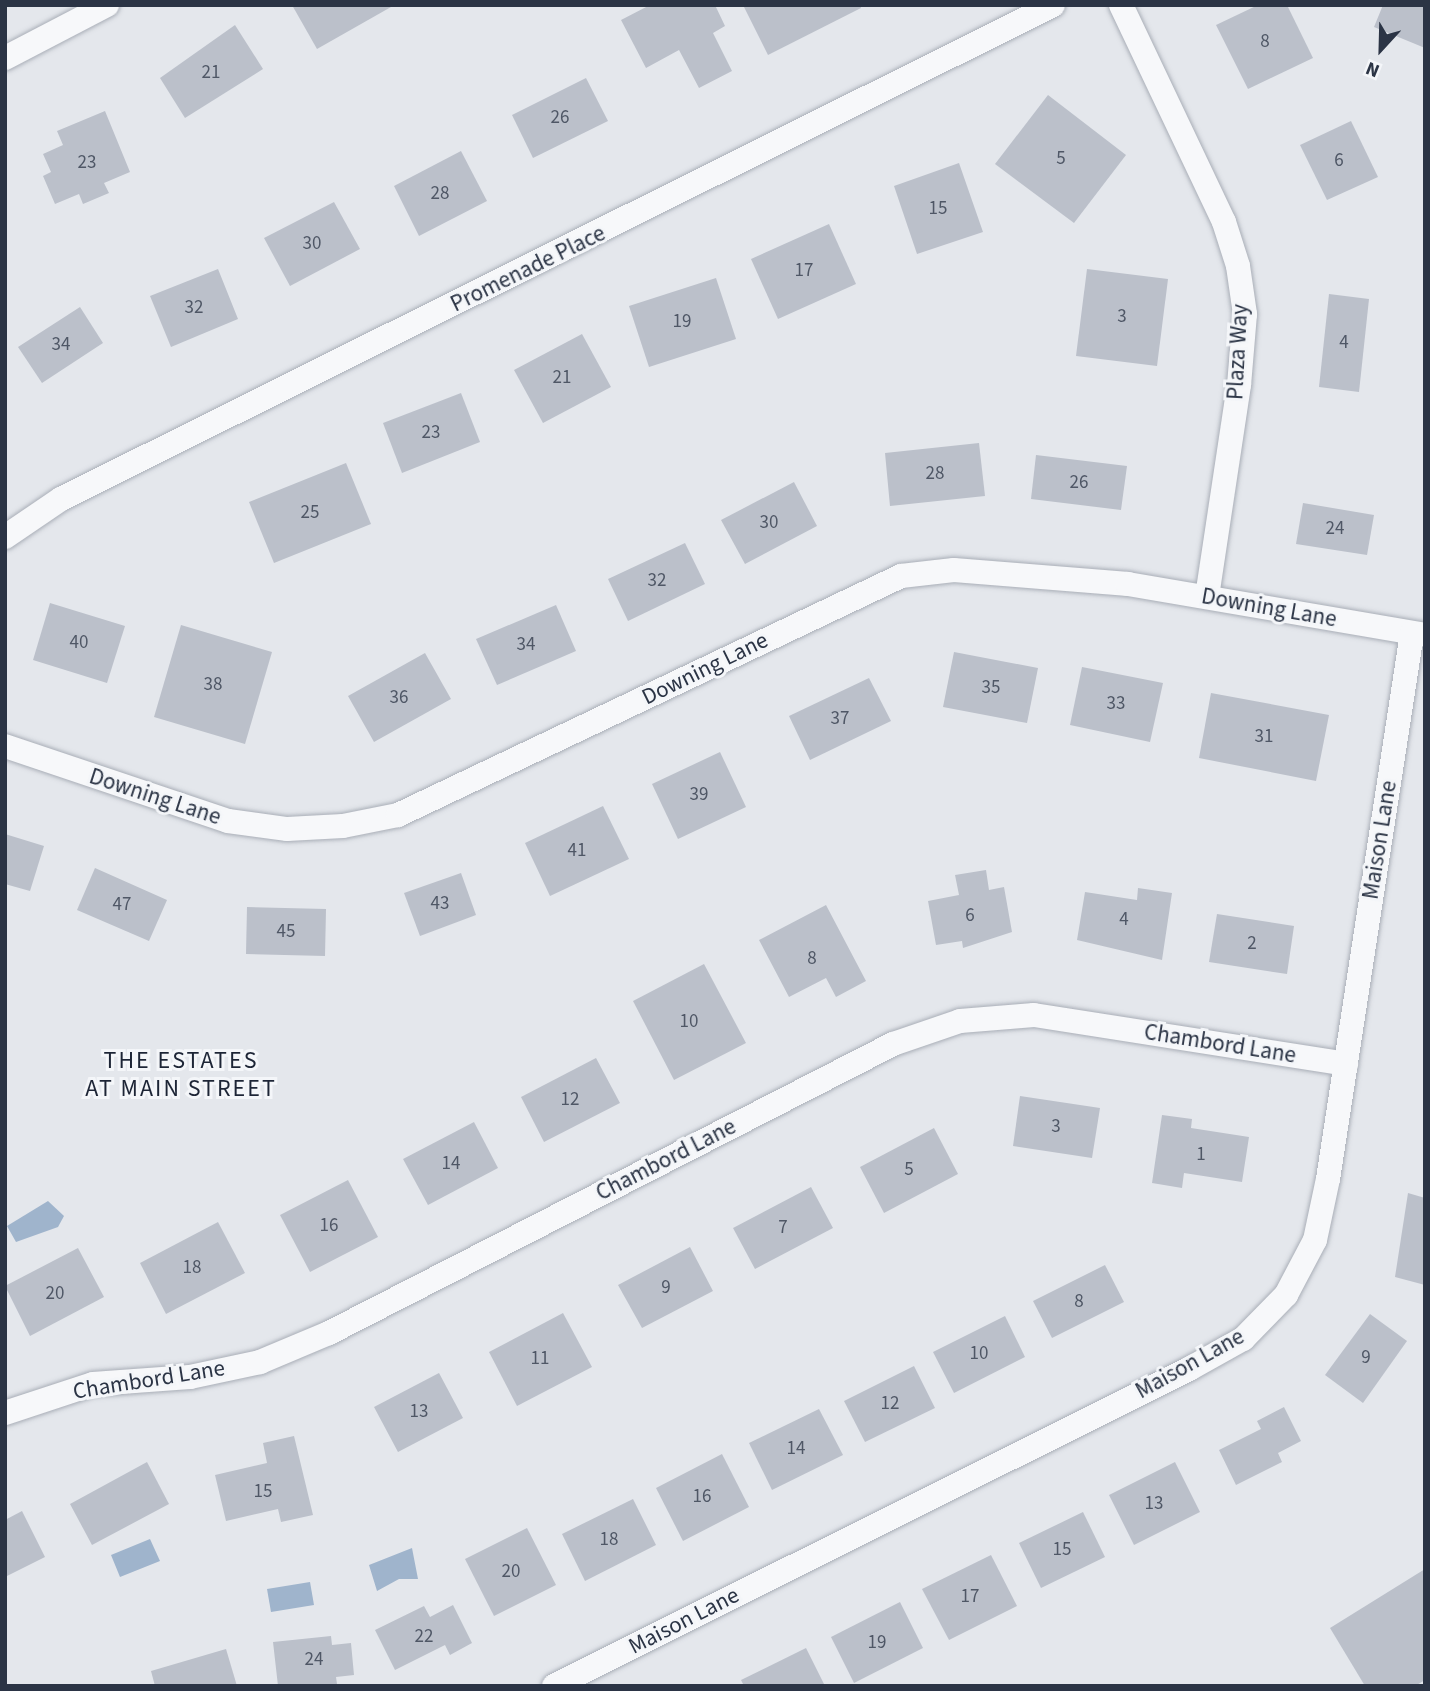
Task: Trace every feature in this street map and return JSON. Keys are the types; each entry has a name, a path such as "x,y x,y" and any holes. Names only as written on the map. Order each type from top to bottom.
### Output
{"street":[{"path":"5,58 107,5"},
{"name":"Promenade Place","path":"5,537 61,499 1053,5"},
{"name":"Plaza Way","path":"1121,5 1224,222 1240,278 1245,314 1239,385 1207,596"},
{"name":"Downing Lane","path":"5,746 228,821 287,829 343,826 398,815 901,576 954,570 1207,596 1418,634"},
{"name":"Maison Lane","path":"554,1686 1243,1339 1286,1295 1315,1240 1418,634"},
{"name":"Chambord Lane","path":"5,1413 93,1384 190,1377 260,1362 329,1333 893,1044 960,1021 1034,1015 1346,1064"}],"water":[{"path":"48,1201 64,1216 58,1227 16,1242 7,1226"},
{"path":"150,1539 160,1561 120,1577 111,1555"},
{"path":"412,1548 418,1579 399,1579 377,1591 369,1565"},
{"path":"310,1582 314,1605 271,1612 267,1589"}],"building":[{"path":"292,5 390,5 391,7 317,49"},
{"path":"650,5 715,5 725,26 713,33 732,71 699,88 679,50 646,68 621,20"},
{"path":"743,5 860,5 861,8 768,55"},
{"path":"1258,5 1287,5 1313,58 1248,89 1216,25"},
{"path":"1383,5 1425,5 1425,48 1374,27"},
{"path":"235,25 263,69 185,118 160,78"},
{"path":"586,78 608,121 533,158 512,115"},
{"path":"1048,95 1126,155 1074,223 995,164"},
{"path":"105,111 130,172 104,183 109,193 83,204 79,194 55,204 43,176 51,172 43,154 63,145 57,131"},
{"path":"1351,121 1378,177 1327,200 1300,145"},
{"path":"461,151 487,201 419,236 394,186"},
{"path":"959,163 983,232 917,254 894,186"},
{"path":"334,202 360,249 290,286 264,238"},
{"path":"829,224 856,284 778,319 751,259"},
{"path":"218,269 238,319 171,347 150,296"},
{"path":"1087,269 1168,279 1157,366 1076,356"},
{"path":"716,278 736,339 649,367 629,306"},
{"path":"1329,294 1369,299 1359,392 1319,387"},
{"path":"80,307 103,343 42,383 18,347"},
{"path":"582,334 611,387 543,423 514,370"},
{"path":"461,393 480,442 402,473 383,423"},
{"path":"979,443 985,496 890,506 885,453"},
{"path":"1036,455 1127,466 1121,510 1031,499"},
{"path":"346,463 371,524 274,563 249,502"},
{"path":"794,482 817,526 745,564 721,520"},
{"path":"1303,503 1374,515 1367,555 1296,544"},
{"path":"685,543 705,584 628,621 608,579"},
{"path":"50,603 125,626 107,683 33,660"},
{"path":"556,605 576,651 497,685 476,639"},
{"path":"181,625 272,652 245,744 154,717"},
{"path":"954,652 1038,668 1027,723 943,707"},
{"path":"425,653 451,699 374,742 348,696"},
{"path":"1082,667 1163,683 1150,742 1070,725"},
{"path":"869,678 891,721 810,760 789,716"},
{"path":"1211,693 1329,715 1316,781 1199,758"},
{"path":"720,752 746,807 678,839 652,784"},
{"path":"603,806 629,859 550,896 525,843"},
{"path":"5,834 44,846 30,891 5,884"},
{"path":"95,868 167,900 149,941 77,910"},
{"path":"986,870 989,890 1004,887 1012,932 963,948 962,941 936,945 928,901 959,895 955,875"},
{"path":"461,873 476,915 420,936 404,893"},
{"path":"1138,888 1172,893 1162,960 1077,940 1085,892 1137,900"},
{"path":"826,905 866,981 836,997 826,978 789,997 759,940"},
{"path":"247,907 326,909 325,956 246,954"},
{"path":"1217,914 1294,926 1287,974 1209,962"},
{"path":"704,964 746,1043 674,1080 633,1001"},
{"path":"596,1058 620,1103 544,1142 521,1097"},
{"path":"1020,1096 1100,1108 1092,1158 1013,1146"},
{"path":"1162,1115 1192,1119 1191,1128 1249,1137 1242,1182 1184,1173 1182,1188 1152,1183"},
{"path":"474,1122 498,1168 428,1205 403,1159"},
{"path":"934,1128 958,1174 884,1213 860,1167"},
{"path":"348,1180 378,1237 310,1272 280,1215"},
{"path":"811,1187 833,1228 755,1269 733,1228"},
{"path":"1408,1193 1425,1198 1425,1285 1395,1277"},
{"path":"218,1222 245,1273 166,1314 140,1263"},
{"path":"690,1247 713,1291 642,1328 618,1285"},
{"path":"78,1248 104,1297 30,1336 5,1286"},
{"path":"1105,1265 1124,1302 1052,1338 1033,1301"},
{"path":"563,1313 592,1367 517,1406 489,1352"},
{"path":"1370,1314 1407,1341 1363,1403 1325,1375"},
{"path":"1005,1316 1025,1357 954,1393 933,1352"},
{"path":"914,1366 935,1408 865,1442 844,1401"},
{"path":"439,1373 463,1418 398,1452 374,1407"},
{"path":"1284,1407 1301,1441 1278,1453 1282,1462 1236,1485 1219,1450 1261,1429 1257,1421"},
{"path":"819,1409 843,1455 772,1490 749,1443"},
{"path":"294,1436 313,1515 281,1522 278,1509 226,1521 215,1475 267,1463 263,1443"},
{"path":"722,1454 749,1507 683,1541 656,1488"},
{"path":"147,1462 169,1504 92,1545 70,1504"},
{"path":"1175,1462 1200,1512 1134,1545 1109,1495"},
{"path":"633,1499 656,1545 585,1581 562,1534"},
{"path":"22,1511 45,1557 5,1577 5,1520"},
{"path":"1083,1512 1105,1557 1041,1588 1019,1543"},
{"path":"527,1528 556,1585 494,1616 465,1559"},
{"path":"991,1555 1017,1606 949,1640 922,1589"},
{"path":"1425,1569 1425,1680 1415,1686 1365,1686 1330,1628"},
{"path":"900,1602 923,1648 854,1683 831,1637"},
{"path":"453,1605 472,1643 450,1655 445,1645 395,1670 375,1630 424,1606 430,1617"},
{"path":"331,1636 332,1645 351,1643 354,1675 336,1677 337,1684 278,1686 273,1642"},
{"path":"806,1648 825,1686 744,1686 741,1680"},
{"path":"226,1649 237,1686 155,1686 151,1671"}],"district":[{"name":"THE ESTATES AT MAIN STREET","path":"181,1075"}]}
